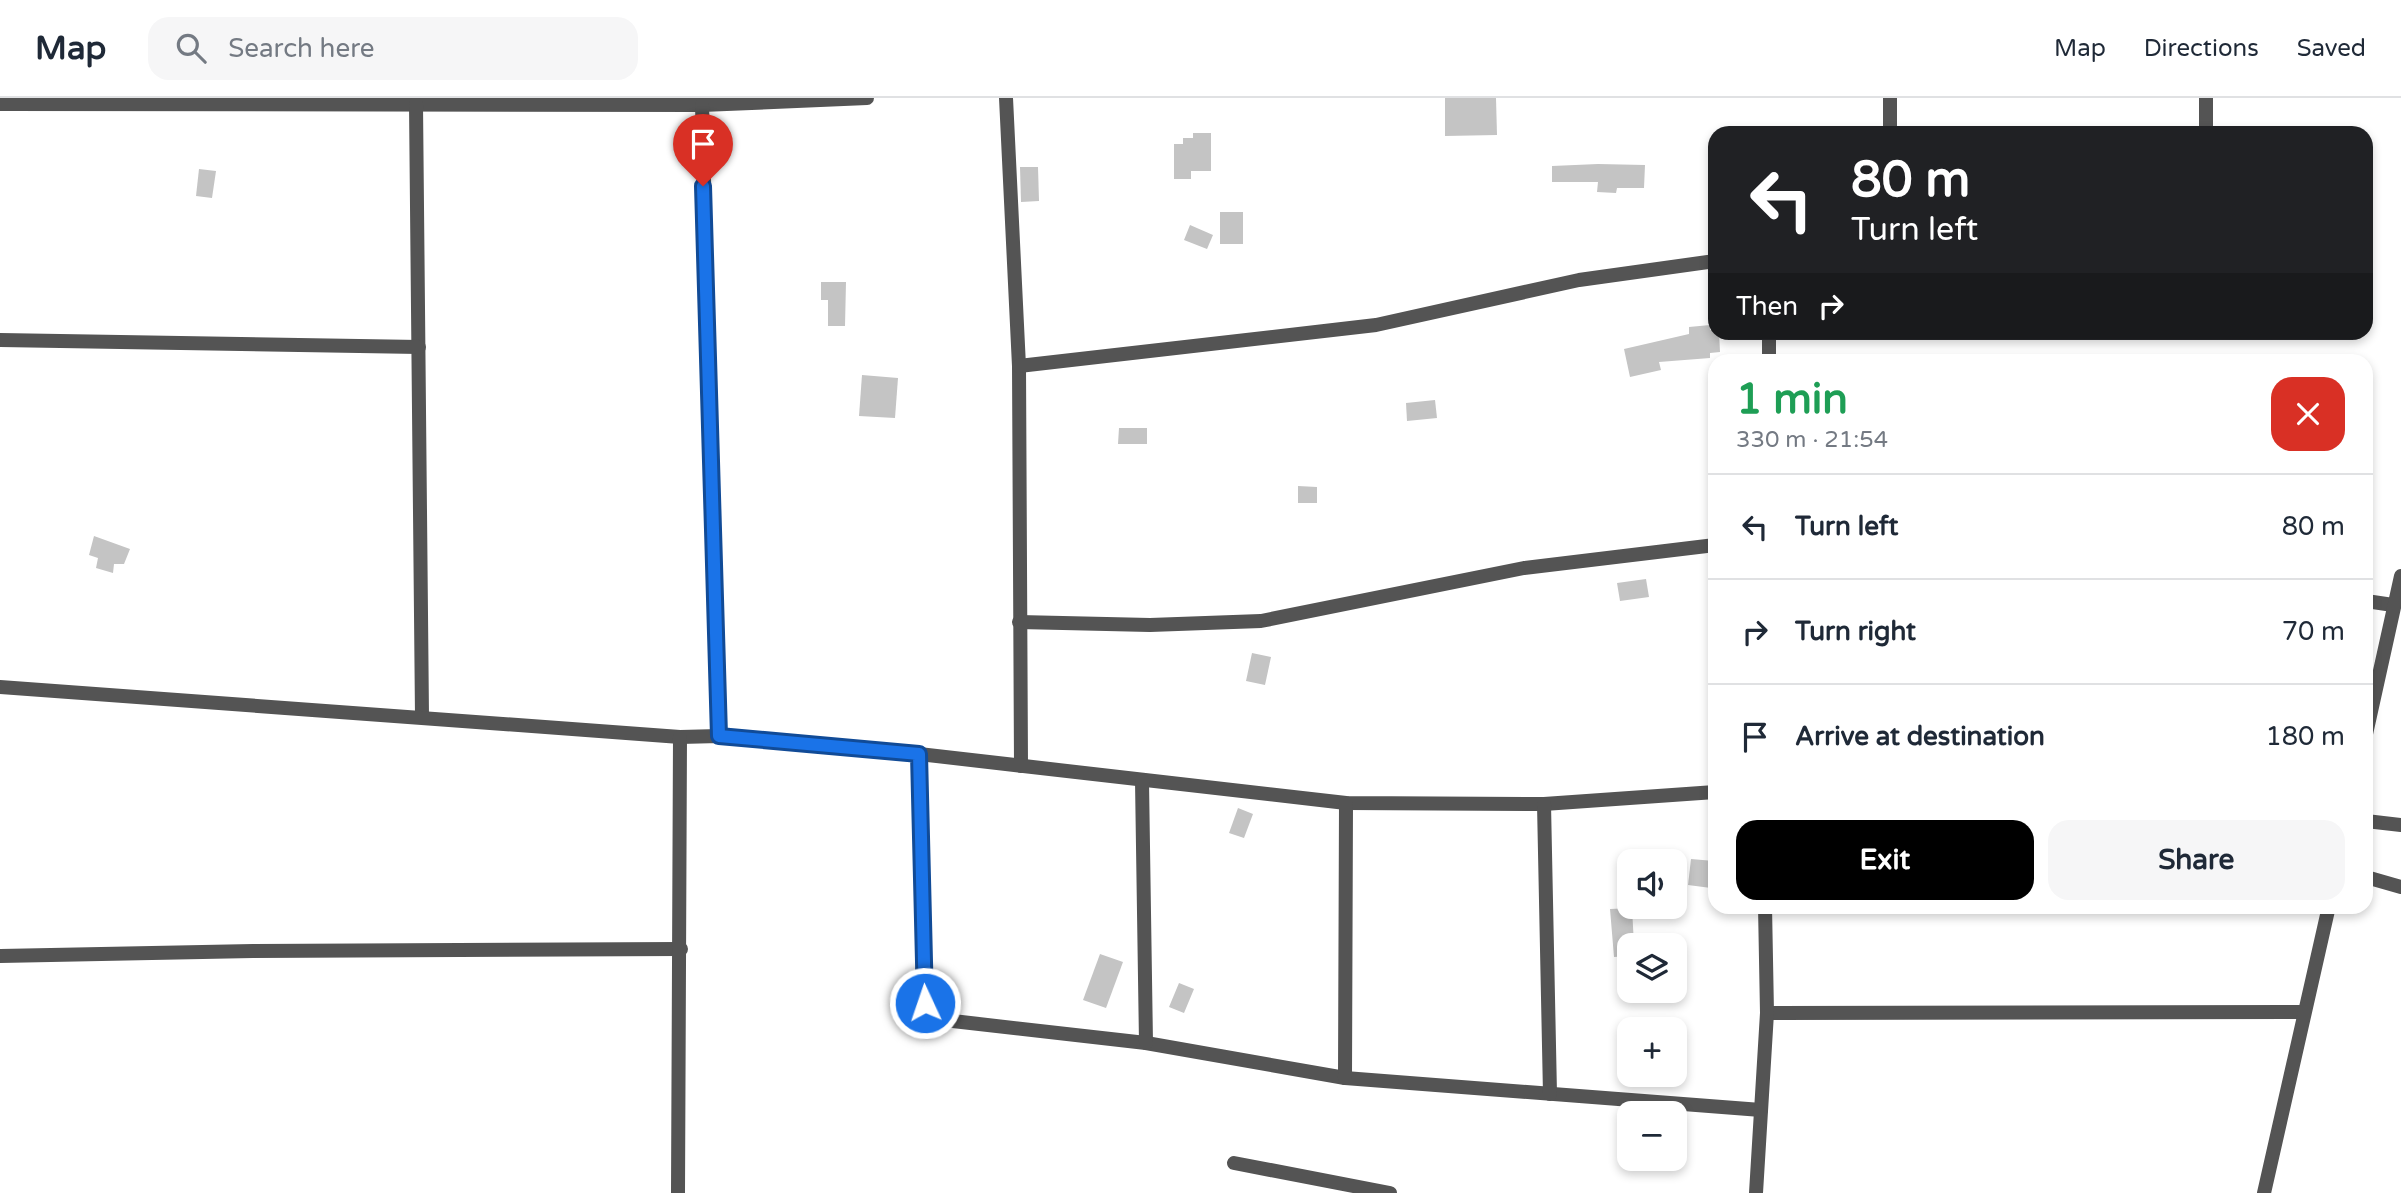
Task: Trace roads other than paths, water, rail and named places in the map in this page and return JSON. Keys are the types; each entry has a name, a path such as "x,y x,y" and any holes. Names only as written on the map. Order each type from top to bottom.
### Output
{"street":[{"path":"0,104 558,102 702,105 867,98"},
{"path":"1006,98 1019,366 1021,766"},
{"path":"1890,98 1891,126"},
{"path":"2206,98 2206,126"},
{"path":"416,104 422,716"},
{"path":"702,105 705,321 719,736"},
{"path":"1019,366 1376,325 1579,280 1708,262"},
{"path":"0,340 419,346"},
{"path":"1019,622 1150,625 1261,621 1524,568 1708,546"},
{"path":"2373,700 2401,576"},
{"path":"2373,602 2393,605"},
{"path":"0,687 680,737 719,736 919,754 1346,803 1544,804 1708,792"},
{"path":"678,1193 680,737"},
{"path":"919,754 925,1003 932,1013 944,1020 1146,1043 1345,1078 1761,1110"},
{"path":"1142,780 1146,1043"},
{"path":"1345,1078 1346,803"},
{"path":"1544,804 1550,1094"},
{"path":"2373,822 2401,825"},
{"path":"2373,879 2401,887"},
{"path":"1756,1193 1767,1013 1765,914"},
{"path":"2264,1193 2327,914"},
{"path":"0,956 253,951 681,949"},
{"path":"1767,1013 2304,1012"},
{"path":"1234,1163 1390,1193"}]}
